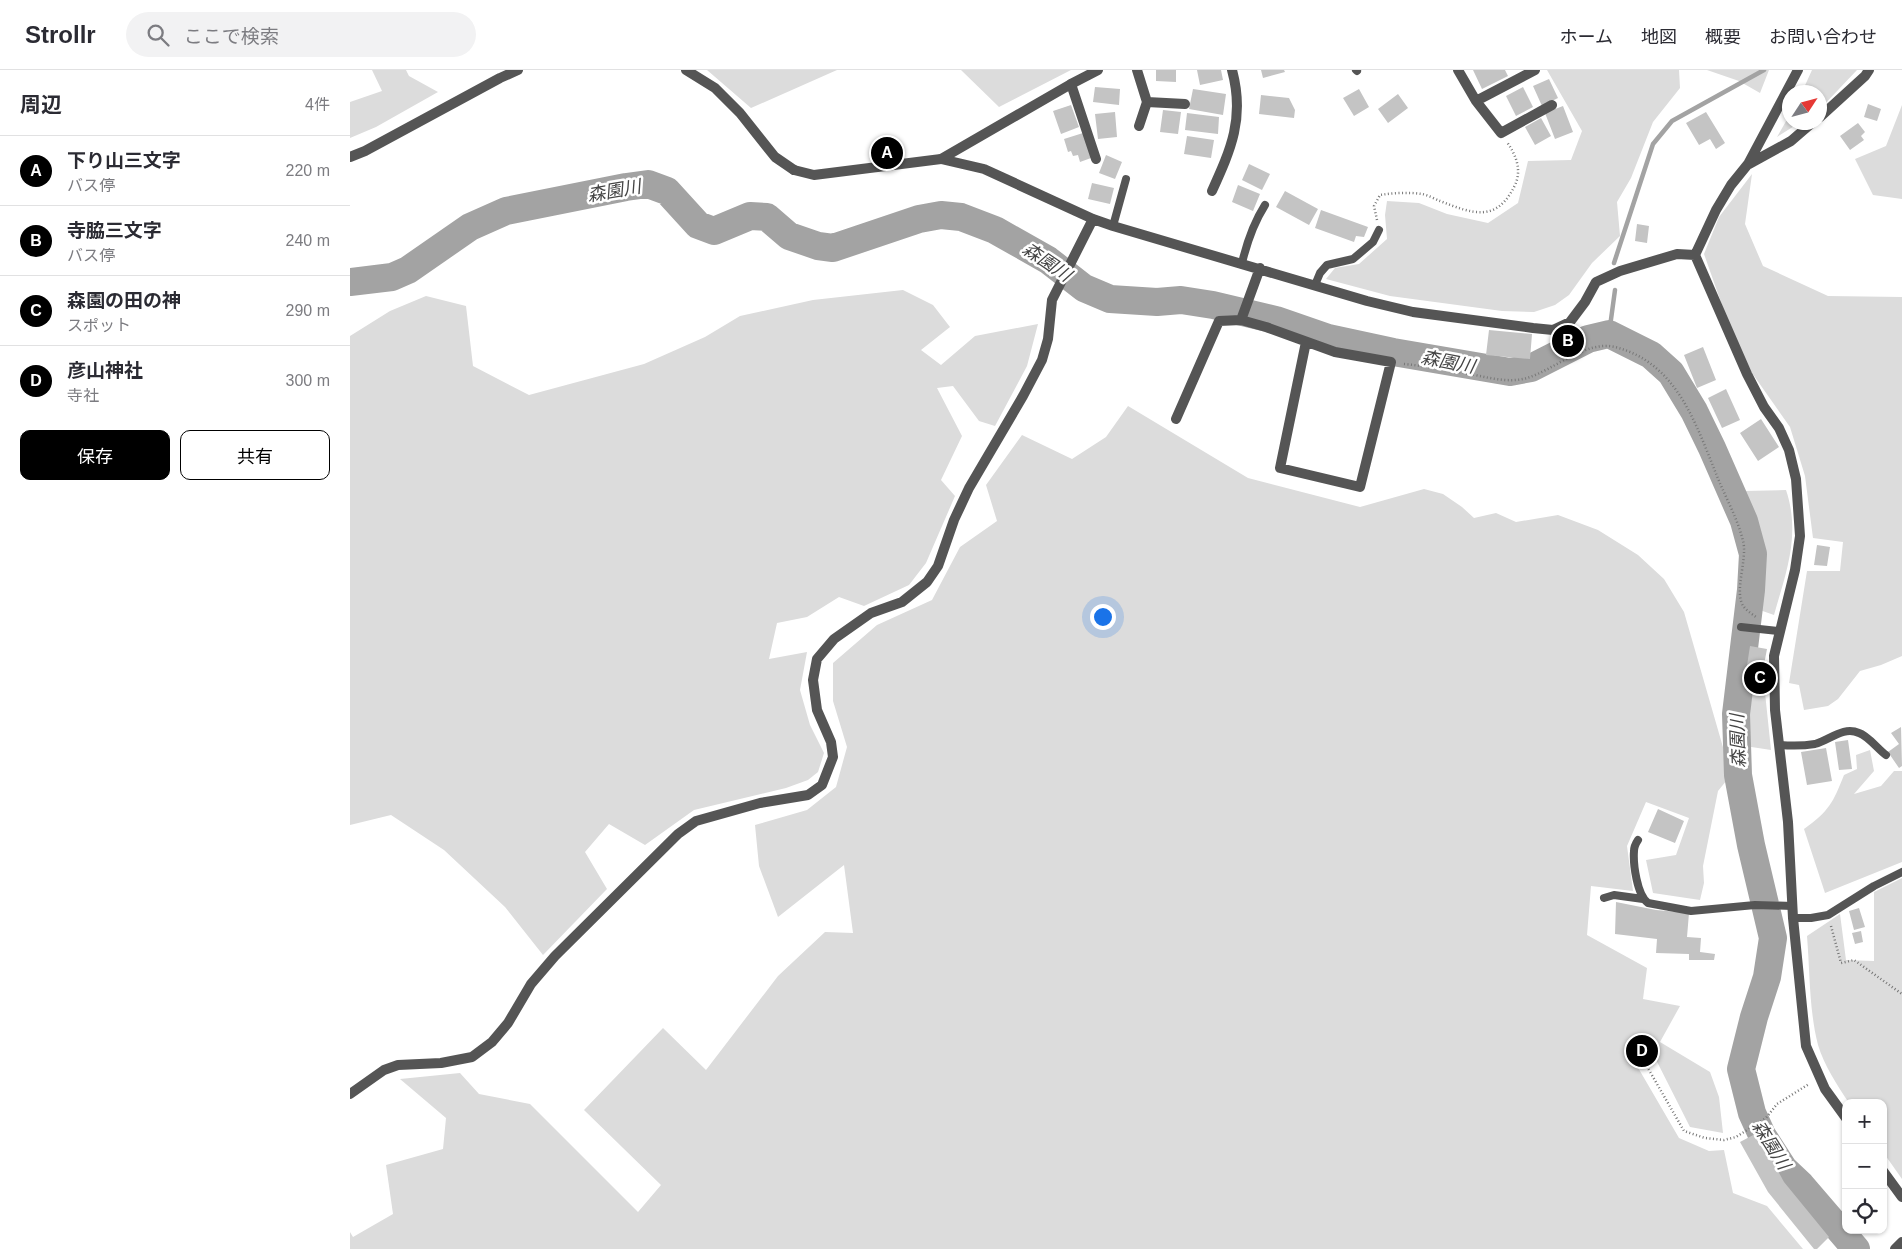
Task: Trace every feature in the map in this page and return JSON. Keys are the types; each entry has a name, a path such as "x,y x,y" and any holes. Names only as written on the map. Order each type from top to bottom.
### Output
{"street":[{"path":"350,157 518,70"},
{"path":"686,70 715,88 740,113 774,157 794,170 814,175 941,159 984,169 1093,219 1113,226 1368,301 1413,312 1553,330 1570,322 1585,302 1596,282 1620,271 1677,254 1695,255"},
{"path":"941,159 1098,70"},
{"path":"1136,70 1147,102 1139,126"},
{"path":"1212,191 1230,151 1237,118 1237,95 1232,70"},
{"path":"1458,70 1476,101 1500,133 1552,105"},
{"path":"1476,101 1536,70"},
{"path":"1798,70 1748,164 1731,185 1716,210 1695,255 1746,374 1779,428 1789,450 1796,479 1800,536 1795,570 1778,631 1773,681 1788,822 1792,906 1806,1046 1819,1078 1842,1112"},
{"path":"1827,111 1865,76 1869,70"},
{"path":"1071,84 1096,159"},
{"path":"1147,102 1185,104"},
{"path":"1748,164 1791,141 1804,130"},
{"path":"350,1094 384,1070 398,1065 441,1063 472,1057 492,1042 508,1023 531,984 555,956 678,834 696,821 760,803 808,795 822,785 833,757 831,742 817,710 813,680 817,659 834,639 870,613 902,602 927,582 938,566 954,520 969,488 1042,360 1048,339 1052,300 1093,219"},
{"path":"1241,320 1260,268"},
{"path":"1176,419 1219,321 1241,320 1266,327 1335,352 1392,362 1360,487 1280,468 1306,342"},
{"path":"1887,1176 1902,1197"},
{"path":"1895,1249 1902,1242"}],"lane":[{"path":"1113,226 1126,179"},
{"path":"1242,263 1250,232 1265,205"},
{"path":"1315,285 1320,273 1327,265 1354,259 1374,242 1379,230"},
{"path":"1741,627 1778,631"},
{"path":"1780,745 1814,744 1829,740 1837,733 1849,731 1860,733 1886,755"},
{"path":"1638,840 1634,850 1638,886 1643,899 1648,903 1691,911 1756,904 1792,906"},
{"path":"1793,918 1811,918 1828,915 1874,886 1902,872"},
{"path":"1604,898 1614,895 1643,899"}],"path":[{"path":"1379,230 1374,206 1380,195 1423,194 1457,208 1482,213 1501,206 1510,195 1517,181 1518,160 1500,133"},
{"path":"1392,362 1515,380 1540,373 1583,351 1604,346 1615,347 1641,358 1666,376 1684,402 1739,528 1745,549 1740,594 1745,608 1754,615"},
{"path":"1828,915 1841,963 1854,960 1902,994"},
{"path":"1645,1063 1684,1131 1705,1138 1724,1140 1736,1137 1766,1118 1777,1104 1819,1078"}],"shaded area":[{"path":"372,70 406,70 409,76 438,92 376,127 350,138 350,102 382,91"},
{"path":"707,70 837,70 751,108"},
{"path":"961,70 1071,70 999,107"},
{"path":"1547,70 1679,70 1680,88 1653,122 1631,178 1617,202 1620,236 1592,263 1569,295 1555,305 1534,312 1502,311 1390,296 1326,279 1335,268 1359,264 1387,239 1385,215 1387,201 1419,203 1447,214 1488,223 1518,203 1528,161 1571,160 1582,131"},
{"path":"1707,70 1769,70 1760,93 1739,81"},
{"path":"1812,70 1857,70 1827,102 1827,85 1805,85"},
{"path":"1902,105 1902,199 1873,195 1855,159 1886,146"},
{"path":"1782,128 1782,130 1788,130 1777,137"},
{"path":"1752,174 1745,224 1763,266 1828,296 1902,297 1902,656 1860,671 1838,699 1828,706 1804,710 1799,685 1789,683 1807,571 1840,571 1843,542 1813,538 1805,476 1790,427 1740,356 1704,254 1719,217"},
{"path":"903,290 933,305 950,327 921,350 941,365 975,336 1038,324 1027,366 995,426 979,421 953,386 937,388 962,436 941,480 955,496 926,563 909,585 864,606 839,597 807,617 777,623 769,659 807,652 800,690 810,725 824,753 818,772 808,780 786,788 694,810 645,845 609,824 585,852 607,889 543,955 505,907 444,850 391,815 350,825 350,336 390,311 426,296 466,306 473,366 529,395 644,364 705,337 740,316 813,300"},
{"path":"1128,406 1248,478 1360,507 1424,489 1443,494 1474,518 1496,513 1516,522 1558,515 1598,530 1638,555 1664,579 1684,612 1731,775 1718,791 1703,866 1704,883 1700,900 1653,893 1646,860 1676,855 1689,818 1646,802 1627,846 1633,891 1591,886 1587,935 1647,968 1643,999 1680,1006 1660,1042 1710,1072 1719,1097 1723,1133 1690,1127 1644,1036 1626,1047 1679,1138 1709,1151 1724,1150 1733,1193 1767,1206 1803,1249 350,1249 350,1232 353,1237 393,1214 386,1165 443,1149 446,1118 400,1079 460,1073 479,1094 530,1104 638,1212 661,1185 584,1110 663,1028 706,1070 778,976 825,932 853,933 844,865 778,917 759,866 755,825 807,810 836,787 847,747 833,701 833,663 877,625 932,600 960,547 997,521 986,485 1022,435 1072,459 1106,437"},
{"path":"1786,490 1792,522 1792,538 1787,568 1774,615 1754,608 1759,541 1744,491"},
{"path":"1744,681 1764,683 1771,750 1745,746"},
{"path":"1870,750 1874,771 1854,794 1881,786 1894,771 1902,771 1902,862 1825,893 1804,829 1829,806 1837,793 1844,775 1857,769 1856,755"},
{"path":"1902,878 1902,1179 1887,1158 1887,1099 1846,1099 1831,1075 1818,1045 1810,991 1807,936 1840,914 1846,960 1874,961 1874,892"}],"building":[{"path":"1156,70 1176,70 1176,82 1156,81"},
{"path":"1197,70 1221,70 1223,80 1200,85"},
{"path":"1261,70 1284,70 1285,72 1263,78"},
{"path":"1473,70 1505,70 1508,76 1482,89"},
{"path":"1549,79 1558,98 1542,106 1533,86"},
{"path":"1095,87 1120,89 1119,105 1093,102"},
{"path":"1523,87 1533,107 1516,116 1506,96"},
{"path":"1193,89 1226,94 1223,115 1189,109"},
{"path":"1359,89 1369,107 1354,116 1343,98"},
{"path":"1398,94 1408,108 1388,123 1378,109"},
{"path":"1261,95 1289,98 1295,110 1294,118 1259,114"},
{"path":"1868,104 1881,109 1877,121 1864,117"},
{"path":"1071,105 1079,127 1061,134 1053,111"},
{"path":"1563,106 1573,132 1555,139 1545,113"},
{"path":"1163,110 1181,112 1178,134 1160,132"},
{"path":"1115,112 1117,137 1098,139 1095,114"},
{"path":"1706,112 1725,143 1716,149 1710,139 1699,145 1686,123"},
{"path":"1187,113 1219,117 1218,134 1185,130"},
{"path":"1541,118 1551,136 1535,145 1525,127"},
{"path":"1858,123 1865,132 1861,136 1864,140 1850,150 1840,136"},
{"path":"1083,133 1091,158 1080,162 1078,155 1073,156 1071,151 1068,152 1064,139"},
{"path":"1187,136 1214,140 1211,158 1184,154"},
{"path":"1106,155 1122,162 1115,179 1099,173"},
{"path":"1249,164 1270,174 1262,190 1242,180"},
{"path":"1092,183 1114,188 1110,204 1088,199"},
{"path":"1238,185 1260,194 1253,211 1232,202"},
{"path":"1285,191 1318,209 1309,225 1276,207"},
{"path":"1321,210 1368,227 1364,237 1356,236 1354,242 1315,228"},
{"path":"1637,224 1649,226 1647,243 1635,241"},
{"path":"1489,330 1532,334 1530,359 1486,355"},
{"path":"1703,347 1716,380 1697,388 1684,355"},
{"path":"1726,389 1740,420 1722,428 1708,398"},
{"path":"1761,419 1779,447 1758,461 1740,433"},
{"path":"1817,545 1830,547 1827,566 1814,565"},
{"path":"1750,646 1767,649 1762,675 1746,672"},
{"path":"1901,727 1902,766 1899,768 1888,752 1899,744 1891,733"},
{"path":"1848,740 1852,769 1839,770 1835,742"},
{"path":"1826,748 1832,781 1807,785 1801,752"},
{"path":"1658,809 1684,821 1675,843 1648,832"},
{"path":"1616,902 1656,910 1689,913 1687,937 1701,938 1700,952 1715,954 1714,960 1689,960 1689,954 1656,953 1657,939 1615,934"},
{"path":"1859,908 1865,927 1854,930 1849,911"},
{"path":"1861,931 1863,942 1855,944 1852,933"},
{"path":"1643,1042 1650,1055 1640,1061 1632,1048"},
{"path":"1757,1133 1784,1182 1829,1237 1817,1249 1814,1249 1768,1192 1740,1142"}],"waterway":[{"path":"1614,263 1653,144 1672,121 1764,70"},
{"name":"森園川","path":"350,282 392,277 408,270 470,227 506,211 648,184 667,191 698,225 714,231 750,216 767,217 789,236 818,246 833,248 919,219 941,215 961,217 995,230 1048,260 1084,288 1110,299 1157,302 1181,300 1213,305 1276,320 1328,338 1393,352 1510,372 1531,368 1588,339 1609,334 1651,355 1671,373 1694,411 1744,521 1753,554 1751,590 1736,714 1738,775 1751,845 1773,938 1767,977 1754,1017 1741,1069 1752,1113 1762,1135 1784,1169 1801,1185 1856,1249"},
{"path":"1609,334 1615,290"}],"place":[{"name":"下り山三文字","path":"887,153"},
{"name":"寺脇三文字","path":"1568,341"},
{"name":"森園の田の神","path":"1760,678"},
{"name":"彦山神社","path":"1642,1051"}]}
